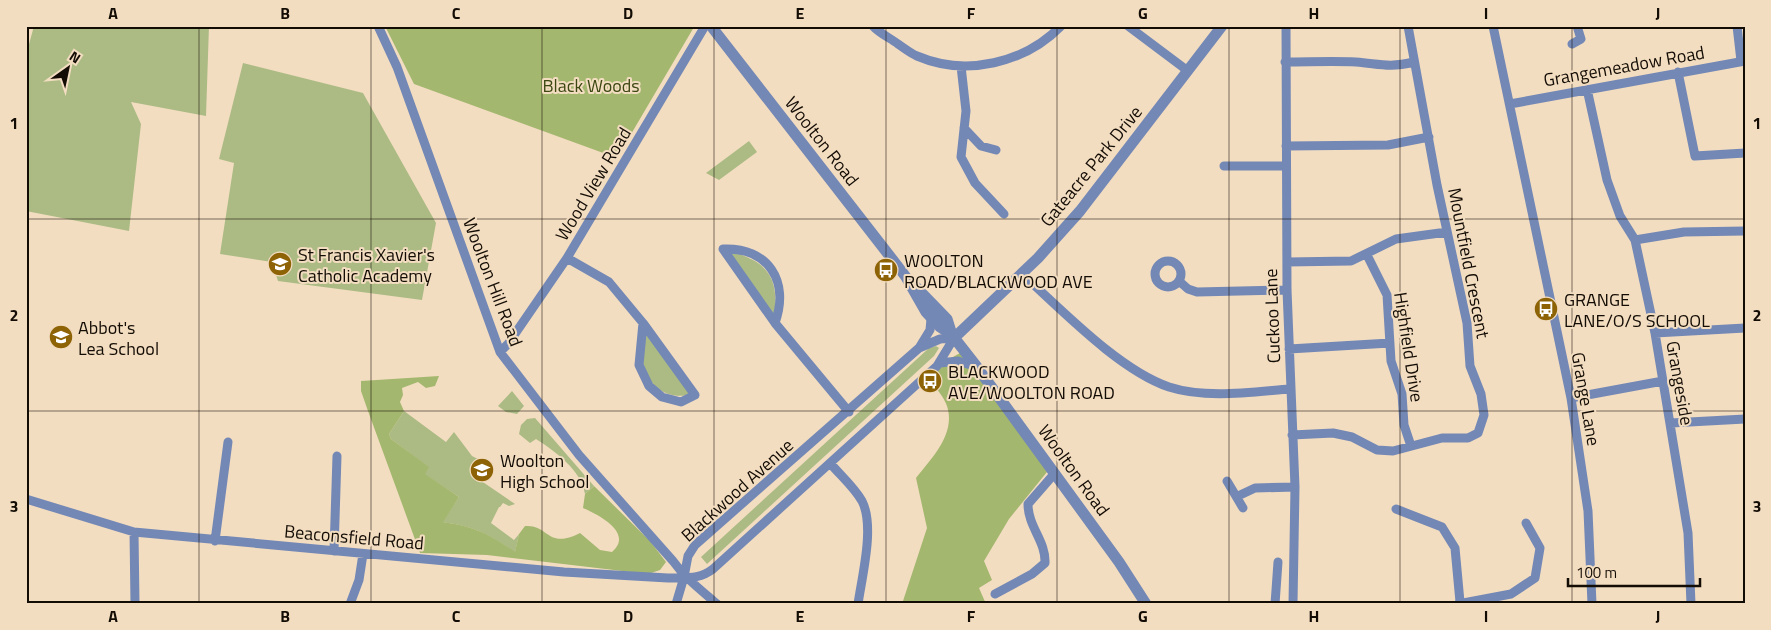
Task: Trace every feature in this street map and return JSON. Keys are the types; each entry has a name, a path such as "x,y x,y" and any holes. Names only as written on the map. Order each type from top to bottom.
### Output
{"street":[{"name":"Woolton Hill Road","path":"378,26 397,67 500,352 579,455 673,561 684,577 700,588 717,604"},
{"name":"Wood View Road","path":"500,352 508,344 568,258 705,26"},
{"name":"Woolton Road","path":"711,26 906,277 931,319 953,337 978,367 1119,562 1146,604"},
{"path":"873,26 917,56 960,66 996,63 1022,54 1048,40 1061,26"},
{"path":"1128,26 1188,71"},
{"name":"Gateacre Park Drive","path":"953,337 1022,274 1080,211 1222,26"},
{"name":"Cuckoo Lane","path":"1286,26 1286,262 1295,487 1293,604"},
{"name":"Mountfield Crescent","path":"1292,435 1333,434 1352,437 1377,450 1393,451 1442,438 1468,438 1478,433 1484,415 1481,394 1470,366 1467,322 1447,232 1408,26"},
{"name":"Grange Lane","path":"1493,26 1571,398 1588,511 1592,604"},
{"path":"1572,44 1581,39 1577,26"},
{"path":"1736,26 1743,61"},
{"name":"Grangemeadow Road","path":"1510,104 1743,61"},
{"path":"1285,62 1357,62 1374,66 1396,66 1414,62"},
{"path":"960,66 966,111 961,157 975,183 1004,214"},
{"path":"1678,72 1695,156 1745,153"},
{"name":"Grangeside","path":"1587,89 1607,180 1620,216 1635,240 1655,333 1688,533 1691,604"},
{"path":"964,128 981,146 996,150"},
{"path":"1286,146 1388,145 1429,137"},
{"path":"1224,166 1286,166"},
{"path":"1635,240 1684,232 1745,231"},
{"path":"1286,262 1351,261 1367,255 1396,239 1447,232"},
{"path":"775,323 781,298 772,269 766,262 748,252 736,248 723,249 775,323 849,412"},
{"name":"Highfield Drive","path":"1367,255 1388,296 1391,361 1402,394 1404,425 1411,446"},
{"path":"568,258 609,282 643,323 695,395 681,402 662,397 649,386 639,365 643,323"},
{"path":"1022,274 1124,364 1146,378 1170,387 1195,392 1290,389"},
{"name":"Woolton Road","path":"906,277 935,304 947,319 953,337"},
{"path":"1179,281 1188,289 1197,292 1287,290"},
{"name":"Blackwood Avenue","path":"676,604 688,556 695,545 849,412 919,348 928,334 931,319"},
{"path":"1655,333 1745,328"},
{"path":"684,577 700,577 712,569 940,363 953,337"},
{"name":"Blackwood Avenue","path":"919,348 940,339 953,337"},
{"path":"1289,348 1390,343"},
{"path":"940,363 958,361 978,367"},
{"path":"1571,398 1663,381"},
{"path":"1671,423 1745,419"},
{"path":"215,541 228,442"},
{"path":"334,551 337,456"},
{"path":"830,463 860,497 866,513 868,529 858,604"},
{"path":"995,594 1032,574 1045,562 1046,551 1028,518 1028,504 1055,473"},
{"path":"1227,481 1238,496 1243,508"},
{"path":"1238,496 1255,488 1295,487"},
{"name":"Beaconsfield Road","path":"26,500 134,532 564,572 684,577"},
{"path":"1396,509 1442,527 1455,548 1459,603 1511,594 1535,578 1540,548 1526,523"},
{"path":"134,532 135,604"},
{"path":"350,604 359,580 363,554"},
{"path":"1275,604 1278,562"}],"green space":[{"path":"34,26 209,26 206,116 131,102 141,124 129,231 26,211 26,55"},
{"name":"Black Woods","path":"385,26 694,27 617,158 414,84"},
{"path":"243,63 363,93 436,223 422,300 278,281 272,262 220,254 234,163 219,159"},
{"path":"749,141 757,152 719,180 706,173"},
{"path":"727,251 752,260 768,272 775,292 774,318"},
{"path":"645,330 692,394 675,396 668,394 654,385 649,379 641,360"},
{"path":"936,346 939,348 934,356 707,564 701,557 929,348"},
{"path":"960,353 1051,467 1009,519 984,561 992,580 979,588 986,604 902,604 927,528 916,478 941,445 948,426 949,416 946,403 930,381 937,366"},
{"path":"439,376 435,386 426,388 418,382 402,388 403,395 400,402 404,411 389,434 391,439 429,467 425,474 459,497 443,522 481,532 515,552 519,534 525,526 533,526 554,538 561,539 580,533 600,550 612,552 618,545 619,538 617,532 605,520 583,508 585,494 594,486 650,541 666,562 660,570 648,574 487,555 420,553 361,391 361,381"},
{"path":"512,391 524,406 517,414 506,412 498,406"},
{"path":"404,411 446,442 454,432 472,456 484,462 474,476 515,504 509,506 503,503 491,523 514,540 519,534 515,553 497,540 481,532 464,526 442,522 459,497 424,474 428,467 391,439 389,434"},
{"path":"535,418 594,486 585,494 583,485 566,462 536,439 530,443 519,434 521,425 527,419"}],"place":[{"name":"St Francis Xavier's Catholic Academy","path":"280,264"},
{"name":"WOOLTON ROAD/BLACKWOOD AVE","path":"886,270"},
{"name":"GRANGE LANE/O/S SCHOOL","path":"1546,309"},
{"name":"Abbot's Lea School","path":"61,337"},
{"name":"BLACKWOOD AVE/WOOLTON ROAD","path":"930,381"},
{"name":"Woolton High School","path":"482,470"}]}
